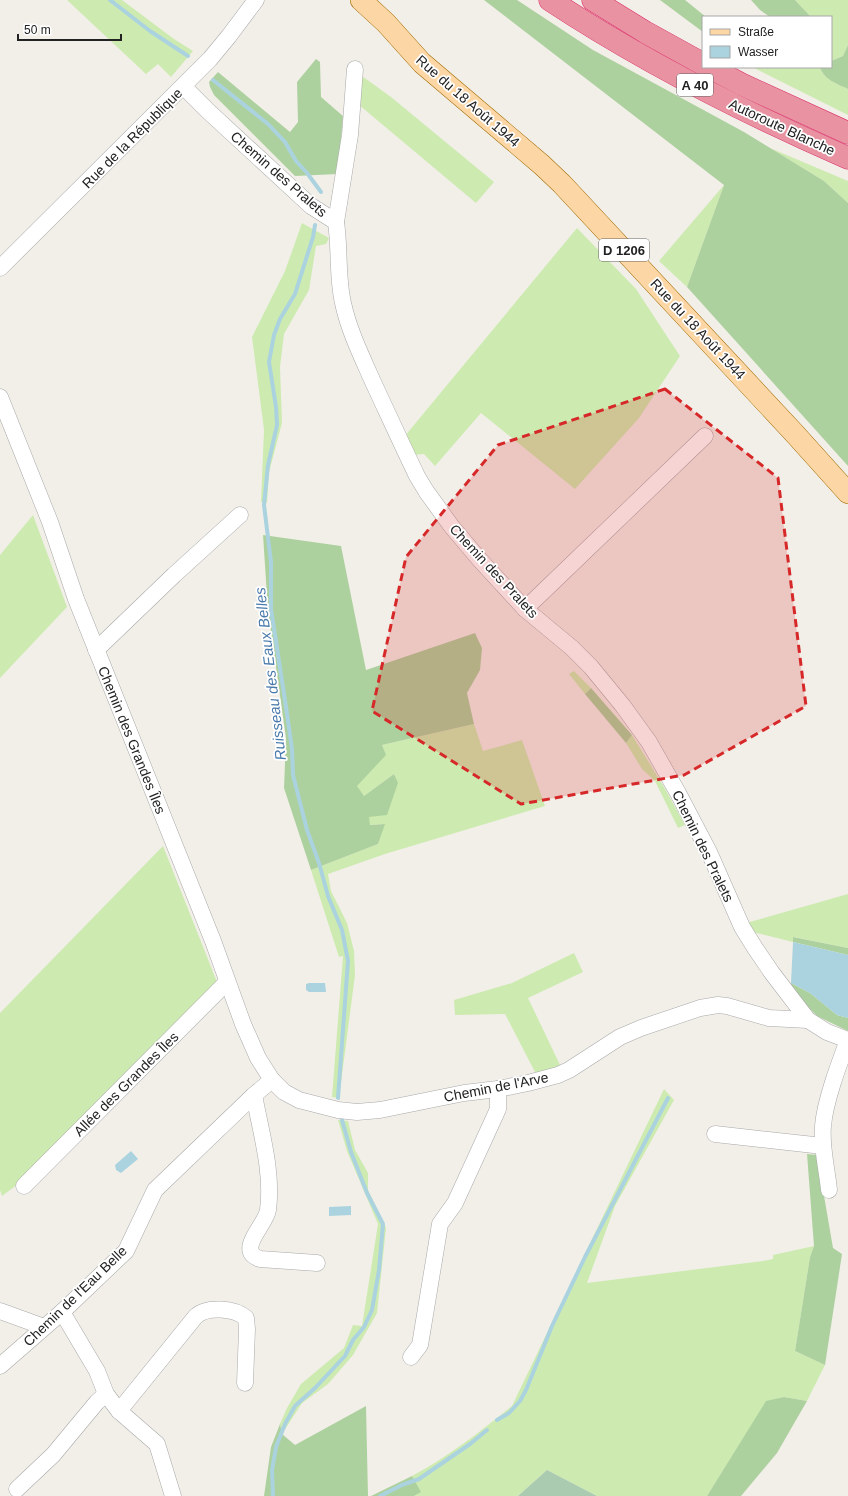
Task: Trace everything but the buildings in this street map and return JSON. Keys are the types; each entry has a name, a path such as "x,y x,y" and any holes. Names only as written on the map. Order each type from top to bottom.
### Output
{"highway":[{"name":"Autoroute Blanche","path":"550,0 635,52 715,96 795,135 848,158"},
{"name":"A 40","path":"593,0 645,32 702,63"},
{"name":"Autoroute Blanche","path":"711,68 741,84 848,133"}],"main road":[{"name":"Rue du 18 Août 1944","path":"361,0 386,23 422,63 542,165 562,184 848,492"},
{"name":"Rue du 18 Août 1944","path":"374,0 386,23"}],"street":[{"name":"Rue de la République","path":"0,268 184,87 210,59 256,0"},
{"path":"336,222 350,135 355,69"},
{"name":"Chemin des Pralets","path":"184,87 311,206 336,222 339,241 339,282 343,304 350,325 360,354 417,476 426,491 480,560 525,609 572,648 591,667 623,706 649,742 700,833 730,901 748,937 772,973 808,1020 827,1032 848,1040"},
{"name":"Chemin des Grandes Îles","path":"0,397 50,522 76,599 251,1043 258,1058 272,1080"},
{"path":"525,609 705,436"},
{"path":"96,650 174,575 240,515"},
{"name":"Allée des Grandes Îles","path":"24,1186 227,982"},
{"name":"Chemin de l'Arve","path":"272,1080 284,1092 299,1100 338,1110 357,1112 389,1109 464,1093 498,1089 558,1075 620,1037 641,1028 700,1008 718,1005 727,1006 770,1018 808,1020"},
{"path":"829,1190 823,1146 823,1125 826,1110 848,1040"},
{"name":"Chemin de l'Eau Belle","path":"0,1366 62,1312 126,1251 156,1190 254,1095 272,1080"},
{"path":"411,1357 420,1345 440,1224 455,1203 498,1109 498,1089"},
{"path":"254,1095 268,1169 269,1191 268,1212 265,1220 253,1237 250,1244 251,1250 253,1255 260,1260 317,1263"},
{"path":"715,1134 823,1146"},
{"path":"119,1411 196,1316 206,1310 237,1312 246,1318 248,1329 245,1383"},
{"path":"0,1312 44,1327"},
{"path":"62,1312 97,1371 106,1394 119,1411 155,1441 173,1496"},
{"path":"17,1489 53,1455 97,1402 106,1394"}],"highlighted area":[{"path":"665,389 778,478 806,706 684,775 521,804 372,711 406,557 498,445"}],"green space":[{"path":"67,0 122,0 174,39 193,51 171,77 158,64 146,74"},
{"path":"484,0 517,0 593,50 744,132 824,181 848,203 848,466 687,287 724,185"},
{"path":"660,0 685,0 705,16 702,16 702,31"},
{"path":"751,0 795,0 810,16 769,16 760,10"},
{"path":"795,0 848,0 848,45 843,56 832,61 832,16 810,16"},
{"path":"848,45 848,89 827,78 820,68 832,68 832,61 843,56"},
{"path":"316,59 320,62 321,97 343,116 338,174 295,176 214,95 209,82 218,72 290,132 298,122 297,82"},
{"path":"754,68 820,68 827,78 848,89 848,115"},
{"path":"362,76 391,97 494,182 476,203 358,104"},
{"path":"770,148 848,181 848,203 824,181"},
{"path":"724,185 687,287 659,261"},
{"path":"302,223 329,238 326,244 316,246 309,290 284,334 280,367 282,423 269,472 267,503 261,502 264,430 252,337 285,271"},
{"path":"577,228 636,289 680,356 639,418 575,489 481,413 435,466 424,454 412,455 404,437"},
{"path":"33,515 67,607 0,678 0,555"},
{"path":"263,535 341,546 366,670 475,633 482,648 480,670 467,693 474,724 382,745 386,755 357,786 364,796 394,774 398,783 387,815 369,817 370,825 385,824 378,844 311,870 284,788 286,738 268,611"},
{"path":"574,671 591,688 585,694 569,674"},
{"path":"591,688 632,735 626,743 585,694"},
{"path":"474,724 483,751 522,740 545,806 385,854 328,874 331,891 347,923 354,951 355,975 339,1098 332,1097 343,956 339,957 311,870 378,844 384,824 369,825 369,817 397,783 394,774 364,796 356,786 385,755 382,745"},
{"path":"632,735 685,825 678,828 655,781 642,769 626,743"},
{"path":"163,846 217,982 14,1187 2,1196 0,1190 0,1013"},
{"path":"848,894 848,948 794,937 793,942 753,932 746,923"},
{"path":"793,937 848,948 848,955 793,942"},
{"path":"574,953 583,972 528,998 561,1067 536,1074 505,1014 455,1015 454,1000 512,983"},
{"path":"791,983 810,993 837,1015 848,1018 848,1031 817,1016 791,989"},
{"path":"664,1089 674,1100 615,1206 587,1283 763,1261 773,1259 773,1255 814,1246 810,1257 795,1351 825,1365 807,1401 784,1397 766,1402 707,1496 597,1496 547,1470 518,1496 414,1496 420,1492 412,1476 464,1444 512,1406"},
{"path":"338,1120 348,1121 355,1150 368,1173 368,1190 386,1228 377,1313 353,1355 328,1384 302,1403 282,1434 280,1424 287,1408 301,1384 344,1348 353,1325 362,1326 378,1224 347,1151"},
{"path":"807,1154 817,1155 833,1248 842,1254 825,1365 795,1351 810,1257 814,1246"},
{"path":"784,1397 807,1401 777,1453 741,1496 707,1496 766,1401"},
{"path":"366,1406 368,1496 264,1496 271,1447 280,1424 282,1434 295,1445"},
{"path":"547,1470 597,1496 518,1496"},
{"path":"412,1476 421,1492 414,1496 371,1496"}],"water":[{"path":"793,942 848,955 848,1018 837,1015 810,993 791,983"},
{"path":"325,983 326,992 309,992 306,990 306,984"},
{"path":"131,1151 138,1159 121,1173 116,1170 115,1165"},
{"path":"351,1206 351,1215 329,1216 329,1207"}],"waterway":[{"name":"Ruisseau des Eaux Belles","path":"110,0 150,31 188,56"},
{"name":"Ruisseau des Eaux Belles","path":"213,80 268,124 285,142 296,161 321,192"},
{"name":"Ruisseau des Eaux Belles","path":"315,225 313,237 295,294 280,319 274,335 269,362 276,407 277,425 268,465 264,505 271,562 271,609 292,749 293,775 307,830 319,863 328,896 342,930 348,961 338,1098"},
{"path":"497,1420 509,1413 520,1401 526,1390 552,1326 585,1257 668,1098"},
{"name":"Ruisseau des Eaux Belles","path":"273,1496 272,1470 276,1447 285,1424 295,1406 315,1388 345,1356 353,1340 364,1327 372,1310 379,1270 383,1224 367,1193 351,1152 342,1120"},
{"path":"380,1496 402,1485 419,1479 470,1444 487,1430"}]}
